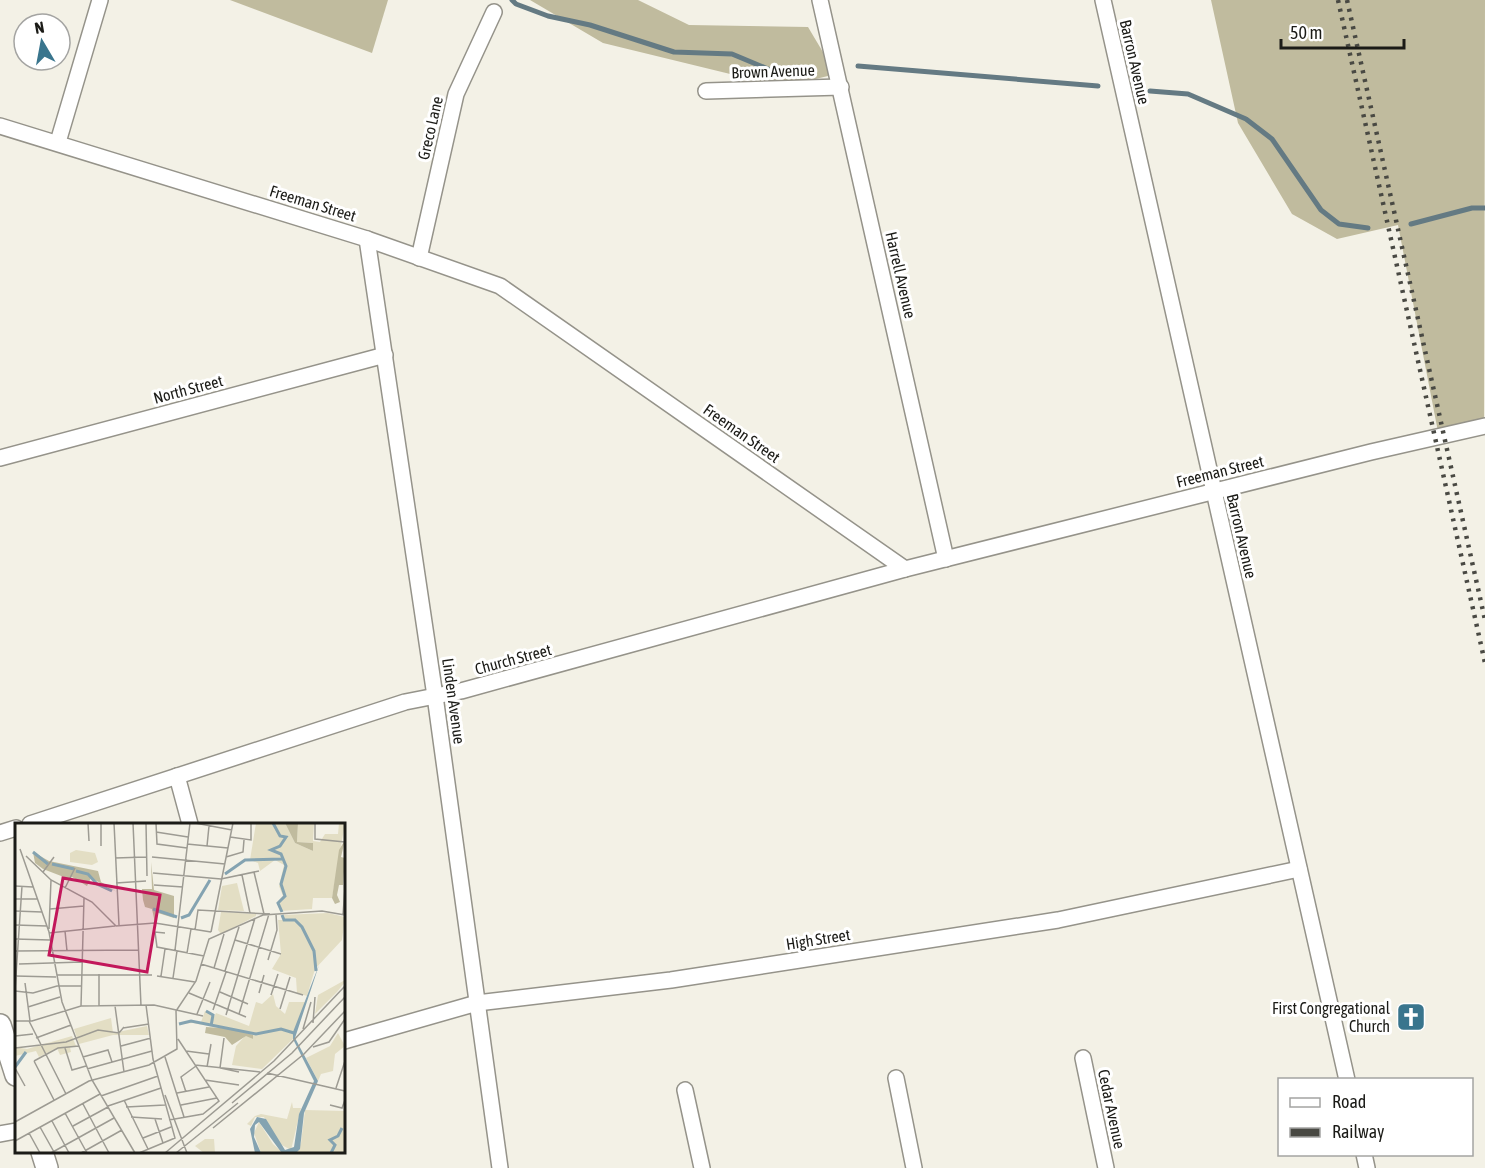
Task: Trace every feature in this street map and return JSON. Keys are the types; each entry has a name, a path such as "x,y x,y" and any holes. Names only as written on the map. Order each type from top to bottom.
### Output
{"main road":[{"path":"0,1025 15,1073"},
{"path":"42,1153 48,1168"}],"street":[{"path":"58,142 100,0"},
{"name":"Harrell Avenue","path":"820,0 946,559"},
{"name":"Barron Avenue","path":"1103,0 1347,1078"},
{"name":"Greco Lane","path":"419,258 456,94 494,12"},
{"name":"Brown Avenue","path":"706,91 841,87"},
{"name":"Freeman Street","path":"0,126 367,239 500,286 906,569 1371,452 1485,426"},
{"name":"Linden Avenue","path":"367,239 435,696 500,1168"},
{"name":"North Street","path":"0,458 385,355"},
{"name":"Church Street","path":"36,823 405,702 461,692 906,569"},
{"path":"177,776 189,823"},
{"path":"0,833 15,828"},
{"name":"High Street","path":"345,1041 477,1003 671,980 1058,920 1299,869"},
{"name":"Cedar Avenue","path":"1083,1058 1106,1168"},
{"path":"896,1078 914,1168"},
{"path":"686,1090 702,1168"},
{"path":"0,1134 15,1131"}],"shaded area":[{"path":"230,0 388,0 372,53"},
{"path":"530,0 638,0 689,25 808,27 836,74 783,87 603,43"},
{"path":"1211,0 1485,0 1484,431 1439,437 1398,225 1337,239 1292,214 1238,123"}],"waterway":[{"path":"512,0 516,4 548,16 590,25 674,52 732,54 775,72 812,75"},
{"path":"858,66 1098,86"},
{"path":"1150,91 1188,94 1246,119 1272,139 1321,210 1339,224 1368,228"},
{"path":"1411,224 1472,208 1485,208"}],"railway":[{"path":"1338,0 1485,663"},
{"path":"1347,0 1485,620"}],"place":[{"name":"First Congregational Church","path":"1411,1017"}]}
